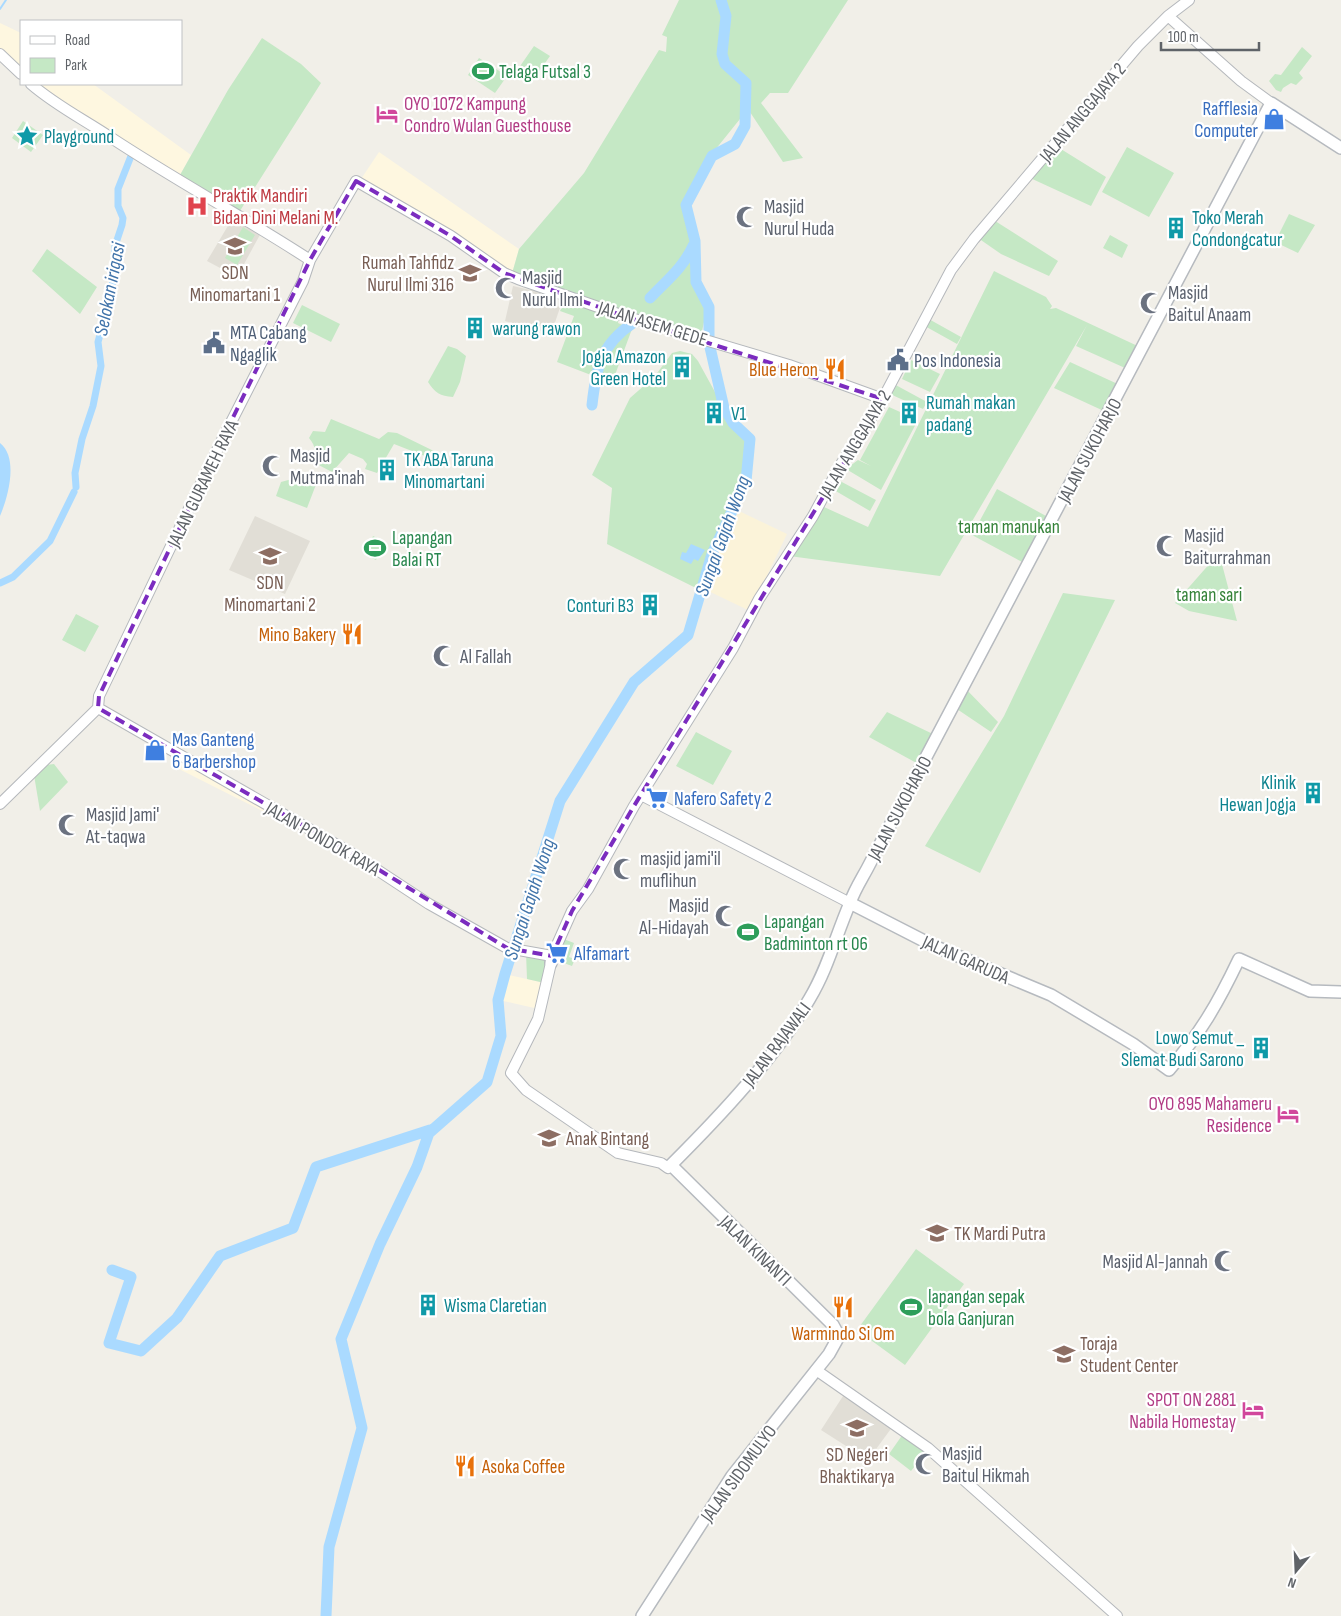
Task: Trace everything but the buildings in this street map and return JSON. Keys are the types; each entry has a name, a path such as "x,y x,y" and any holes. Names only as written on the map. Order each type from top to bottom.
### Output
{"main road":[{"path":"1271,104 1341,148"},
{"name":"JALAN SUKOHARJO","path":"850,903 1271,104"},
{"name":"JALAN GARUDA","path":"850,903 934,946 1051,995 1133,1044 1168,1070 1197,1037 1208,1020 1239,959 1310,991 1341,992"},
{"name":"JALAN RAJAWALI","path":"671,1165 741,1090 798,1018 824,971 850,903"},
{"name":"JALAN KINANTI","path":"671,1165 833,1325 839,1336"},
{"name":"JALAN SIDOMULYO","path":"642,1616 732,1476 837,1343 839,1336"}],"street":[{"name":"JALAN ANGGAJAYA 2","path":"671,1165 668,1168 661,1163 618,1153 526,1090 511,1073 538,1019 551,960 572,912 588,889 641,795 733,648 783,561 813,516 841,464 883,399 943,284 969,245 1138,46 1168,16 1189,0"},
{"path":"1168,16 1241,81 1271,104"},
{"path":"0,54 20,73"},
{"path":"32,85 59,105 130,151 244,217 310,260"},
{"name":"JALAN ASEM GEDE","path":"356,181 451,236 504,273 621,315 694,335 841,382 883,399"},
{"name":"JALAN GURAMEH RAYA","path":"98,708 99,696 220,444 303,281 310,260 356,181"},
{"path":"0,804 98,708"},
{"name":"JALAN PONDOK RAYA","path":"98,708 346,850 428,904 507,948 551,960"},
{"name":"JALAN GARUDA","path":"641,795 850,903"},
{"path":"816,1370 928,1448 1117,1616"}],"highlighted area":[{"path":"356,181 451,236 504,273 621,315 883,399 634,806 572,911 552,956 507,948 353,854 98,708 99,696 310,260"}],"shaded area":[{"path":"0,23 20,33 20,74 0,59"},
{"path":"34,85 94,85 191,155 180,175"},
{"path":"379,152 519,249 511,277 361,179"},
{"name":"SDN Minomartani 1","path":"235,214 262,231 237,277 207,261"},
{"path":"532,285 564,296 551,334 505,321 513,286 530,290"},
{"name":"SDN Minomartani 2","path":"255,516 310,541 285,594 229,570"},
{"path":"184,756 352,856 177,768"},
{"path":"505,974 549,984 543,1010 499,1000"},
{"name":"SD Negeri Bhaktikarya","path":"845,1393 893,1426 868,1460 821,1430"}],"green space":[{"path":"679,0 848,0 788,93 770,93 761,103 803,158 783,162 748,109 711,155 681,205 695,241 695,283 707,308 701,336 511,277 519,249 584,173 659,50 666,52 667,37 662,35"},
{"path":"262,38 301,64 321,83 238,214 180,175 228,90"},
{"path":"534,46 550,56 531,83 516,72"},
{"path":"1302,47 1312,56 1299,73 1303,78 1296,85 1291,83 1283,88 1281,92 1276,90 1269,81 1275,74 1281,75"},
{"path":"479,58 507,76 495,93 468,75"},
{"name":"Playground","path":"23,121 43,135 31,152 12,138"},
{"path":"1056,146 1106,177 1091,206 1028,177"},
{"path":"1127,147 1174,173 1149,217 1102,192"},
{"path":"1289,214 1315,225 1298,253 1275,242"},
{"path":"992,219 1058,261 1049,276 1001,254 978,238"},
{"path":"243,227 255,235 237,265 225,258"},
{"path":"1110,235 1128,245 1122,258 1103,248"},
{"path":"47,249 97,287 80,314 32,271"},
{"path":"994,271 1046,297 1052,306 1050,309 1056,308 1142,348 1134,372 1076,346 1087,325 940,576 789,556 824,507 868,527"},
{"path":"567,298 619,316 618,323 632,329 612,383 557,362 574,316 560,311"},
{"path":"302,305 340,324 331,342 293,323"},
{"path":"927,318 961,337 957,344 923,325"},
{"path":"448,346 457,349 466,356 460,382 453,397 438,393 428,382"},
{"path":"680,351 692,354 698,361 732,423 750,439 746,481 698,589 607,544 612,488 592,475 630,398 655,376 672,353"},
{"path":"911,360 940,374 930,392 902,379"},
{"path":"1070,362 1122,386 1106,412 1054,388"},
{"path":"892,383 927,402 923,409 890,394"},
{"path":"889,407 918,420 881,490 846,469 858,460 871,466 860,460"},
{"path":"331,419 379,439 388,432 397,433 442,455 440,462 394,444 377,473 365,469 367,464 363,459 349,453 332,472 311,461 314,449 309,438 313,431 325,432"},
{"path":"303,476 317,482 307,508 276,496 281,482"},
{"path":"838,480 876,500 870,511 834,490"},
{"name":"taman manukan","path":"997,489 1046,516 1024,563 972,535"},
{"name":"Lapangan Balai RT","path":"373,536 384,541 376,560 365,555"},
{"name":"taman sari","path":"1219,553 1237,621 1189,611 1175,603"},
{"path":"1063,593 1115,600 980,873 925,846 1004,716"},
{"path":"76,614 99,626 85,652 62,640"},
{"path":"962,685 998,722 991,732 951,705"},
{"path":"887,712 935,735 922,766 869,737"},
{"path":"696,732 732,751 713,785 676,766"},
{"path":"54,764 68,782 40,811 34,775 46,765"},
{"path":"561,938 574,943 569,957 575,959 572,966 561,962 563,957 555,954"},
{"path":"526,953 548,953 549,984 527,979"},
{"name":"lapangan sepak bola Ganjuran","path":"916,1249 964,1284 905,1365 857,1330"},
{"path":"903,1434 926,1452 911,1471 889,1454"}],"sand":[{"path":"739,511 787,534 750,611 702,588"}],"water":[{"path":"0,443 6,450 9,458 10,478 9,489 0,516"},
{"path":"691,544 705,550 698,561 694,559 691,564 680,559 682,552 686,553"}],"waterway":[{"path":"0,9 6,0"},
{"name":"Sungai Gajah Wong","path":"429,1133 487,1082 501,1036 498,1000 560,801 634,682 688,635 712,554 746,481 750,439 733,423 724,408 709,343 709,307 696,282 695,241 686,205 712,156 735,144 745,126 746,83 725,64 722,54 726,16 721,0"},
{"name":"Selokan irigasi","path":"76,487 75,473 82,439 93,406 101,366 98,342 112,291 115,246 123,218 118,206 118,189 133,151"},
{"path":"650,298 679,268 693,246"},
{"path":"592,405 595,380 602,359 613,340 633,323"},
{"name":"Selokan irigasi","path":"0,583 13,577 50,541 74,492"},
{"path":"112,1270 131,1277 109,1343 141,1351 177,1318 220,1256 293,1228 316,1167 430,1130 417,1167 380,1244 341,1339 362,1428 329,1547 326,1616"}],"place":[{"name":"Telaga Futsal 3","path":"483,71"},
{"name":"OYO 1072 Kampung Condro Wulan Guesthouse","path":"387,114"},
{"name":"Rafflesia Computer","path":"1274,119"},
{"name":"Playground","path":"27,136"},
{"name":"Praktik Mandiri Bidan Dini Melani M.","path":"197,206"},
{"name":"Masjid Nurul Huda","path":"747,217"},
{"name":"Toko Merah Condongcatur","path":"1176,228"},
{"name":"SDN Minomartani 1","path":"235,246"},
{"name":"Rumah Tahfidz Nurul Ilmi 316","path":"470,273"},
{"name":"Masjid Nurul Ilmi","path":"506,288"},
{"name":"Masjid Baitul Anaam","path":"1151,303"},
{"name":"warung rawon","path":"475,328"},
{"name":"MTA Cabang Ngaglik","path":"214,343"},
{"name":"Pos Indonesia","path":"898,360"},
{"name":"Jogja Amazon Green Hotel","path":"682,367"},
{"name":"Blue Heron","path":"835,369"},
{"name":"V1","path":"714,413"},
{"name":"Rumah makan padang","path":"909,413"},
{"name":"Masjid Mutma'inah","path":"273,466"},
{"name":"TK ABA Taruna Minomartani","path":"387,470"},
{"name":"Masjid Baiturrahman","path":"1167,546"},
{"name":"Lapangan Balai RT","path":"375,548"},
{"name":"SDN Minomartani 2","path":"270,556"},
{"name":"Conturi B3","path":"650,605"},
{"name":"Mino Bakery","path":"352,634"},
{"name":"Al Fallah","path":"444,656"},
{"name":"Mas Ganteng 6 Barbershop","path":"155,750"},
{"name":"Klinik Hewan Jogja","path":"1313,793"},
{"name":"Nafero Safety 2","path":"657,798"},
{"name":"Masjid Jami' At-taqwa","path":"69,825"},
{"name":"masjid jami'il muflihun","path":"624,869"},
{"name":"Masjid Al-Hidayah","path":"726,916"},
{"name":"Lapangan Badminton rt 06","path":"748,932"},
{"name":"Alfamart","path":"557,953"},
{"name":"Lowo Semut _ Slemat Budi Sarono","path":"1261,1048"},
{"name":"OYO 895 Mahameru Residence","path":"1288,1114"},
{"name":"Anak Bintang","path":"549,1138"},
{"name":"TK Mardi Putra","path":"937,1233"},
{"name":"Masjid Al-Jannah","path":"1225,1261"},
{"name":"Wisma Claretian","path":"428,1305"},
{"name":"Warmindo Si Om","path":"843,1307"},
{"name":"lapangan sepak bola Ganjuran","path":"911,1307"},
{"name":"Toraja Student Center","path":"1064,1354"},
{"name":"SPOT ON 2881 Nabila Homestay","path":"1253,1410"},
{"name":"SD Negeri Bhaktikarya","path":"857,1428"},
{"name":"Masjid Baitul Hikmah","path":"926,1464"},
{"name":"Asoka Coffee","path":"465,1466"}]}
